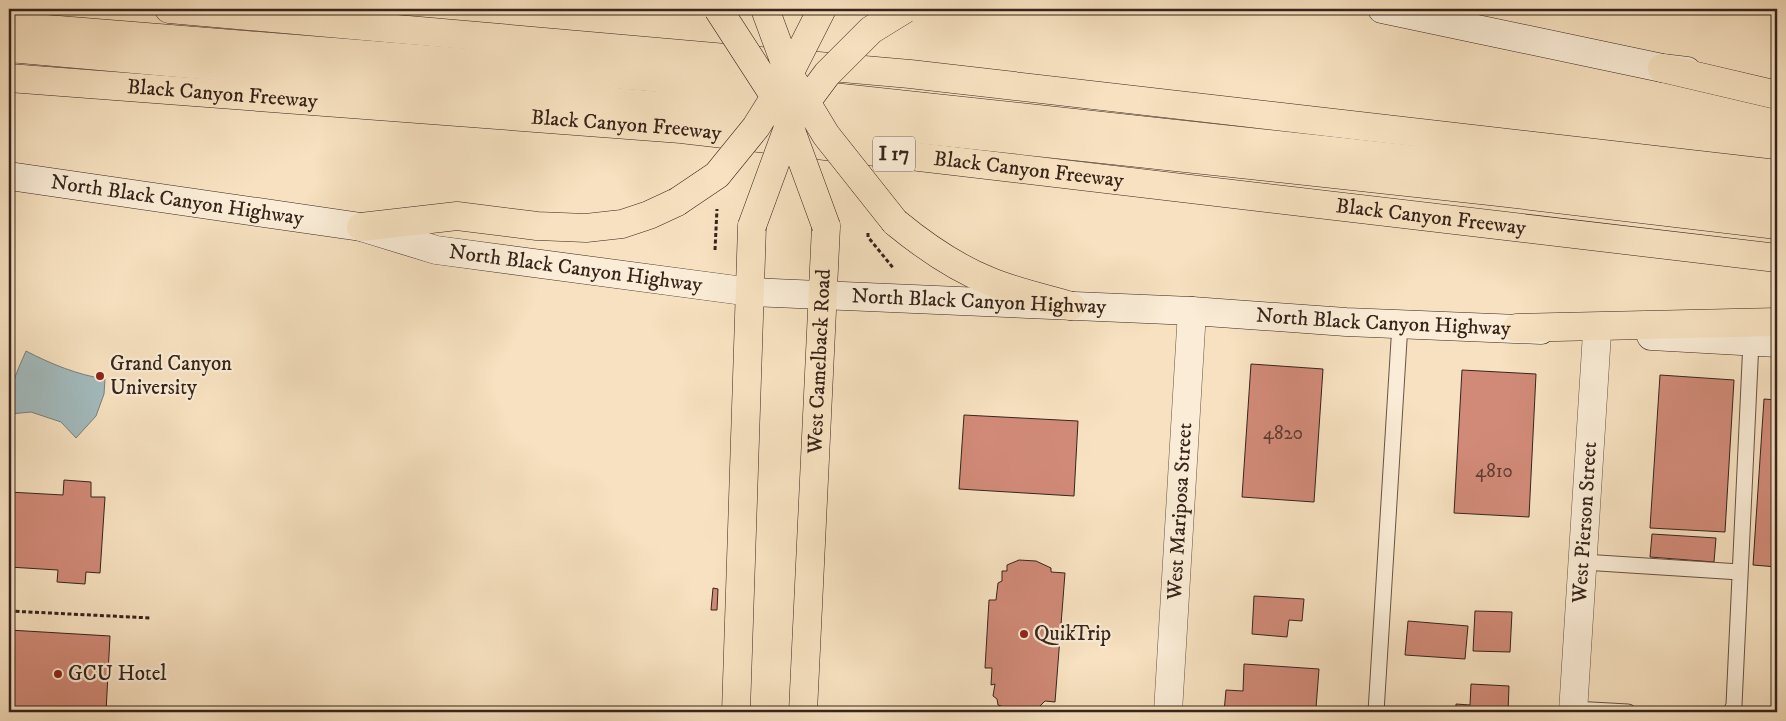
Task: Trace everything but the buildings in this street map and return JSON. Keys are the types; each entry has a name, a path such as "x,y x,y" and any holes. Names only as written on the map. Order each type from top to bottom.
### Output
{"main road":[{"path":"169,9 910,74 1777,174"},
{"path":"718,9 775,97 789,125 826,226"},
{"path":"736,712 758,70 756,9"},
{"path":"764,9 790,74 826,135 895,222 920,243 951,263 998,284 1071,306"},
{"path":"362,227 456,216 537,226 586,228 622,224 649,215 677,202 717,175 756,127 790,74 822,9"},
{"name":"West Camelback Road","path":"803,712 826,226 828,9"},
{"path":"752,226 789,125 827,74 871,30 905,9"},
{"path":"1382,9 1662,68 1777,95"},
{"path":"9,26 648,77 1777,200"},
{"path":"9,48 888,126 1480,190 1777,225"},
{"path":"1662,68 1777,83"},
{"name":"Black Canyon Freeway","path":"9,78 681,130 1777,258"},
{"name":"North Black Canyon Highway","path":"9,176 362,227 436,250 751,292 1192,311 1400,324 1517,328 1764,342"},
{"name":"West Mariposa Street","path":"1168,712 1192,311"},
{"path":"1517,328 1777,322"},
{"name":"West Pierson Street","path":"1573,711 1597,333"}],"lane":[{"path":"1376,712 1400,324"},
{"path":"1730,712 1734,705 1740,572 1764,342"},
{"path":"1583,562 1740,572"},
{"path":"1573,711 1628,712"}],"path":[{"path":"715,250 716,208"},
{"path":"868,226 868,238 894,269"},
{"path":"9,611 151,618"}],"water":[{"path":"26,351 65,368 105,379 104,394 96,416 76,438 61,422 31,412 10,414 12,389"}],"place":[{"name":"Grand Canyon University","path":"100,376"},
{"name":"QuikTrip","path":"1024,634"},
{"name":"GCU Hotel","path":"58,674"}]}
